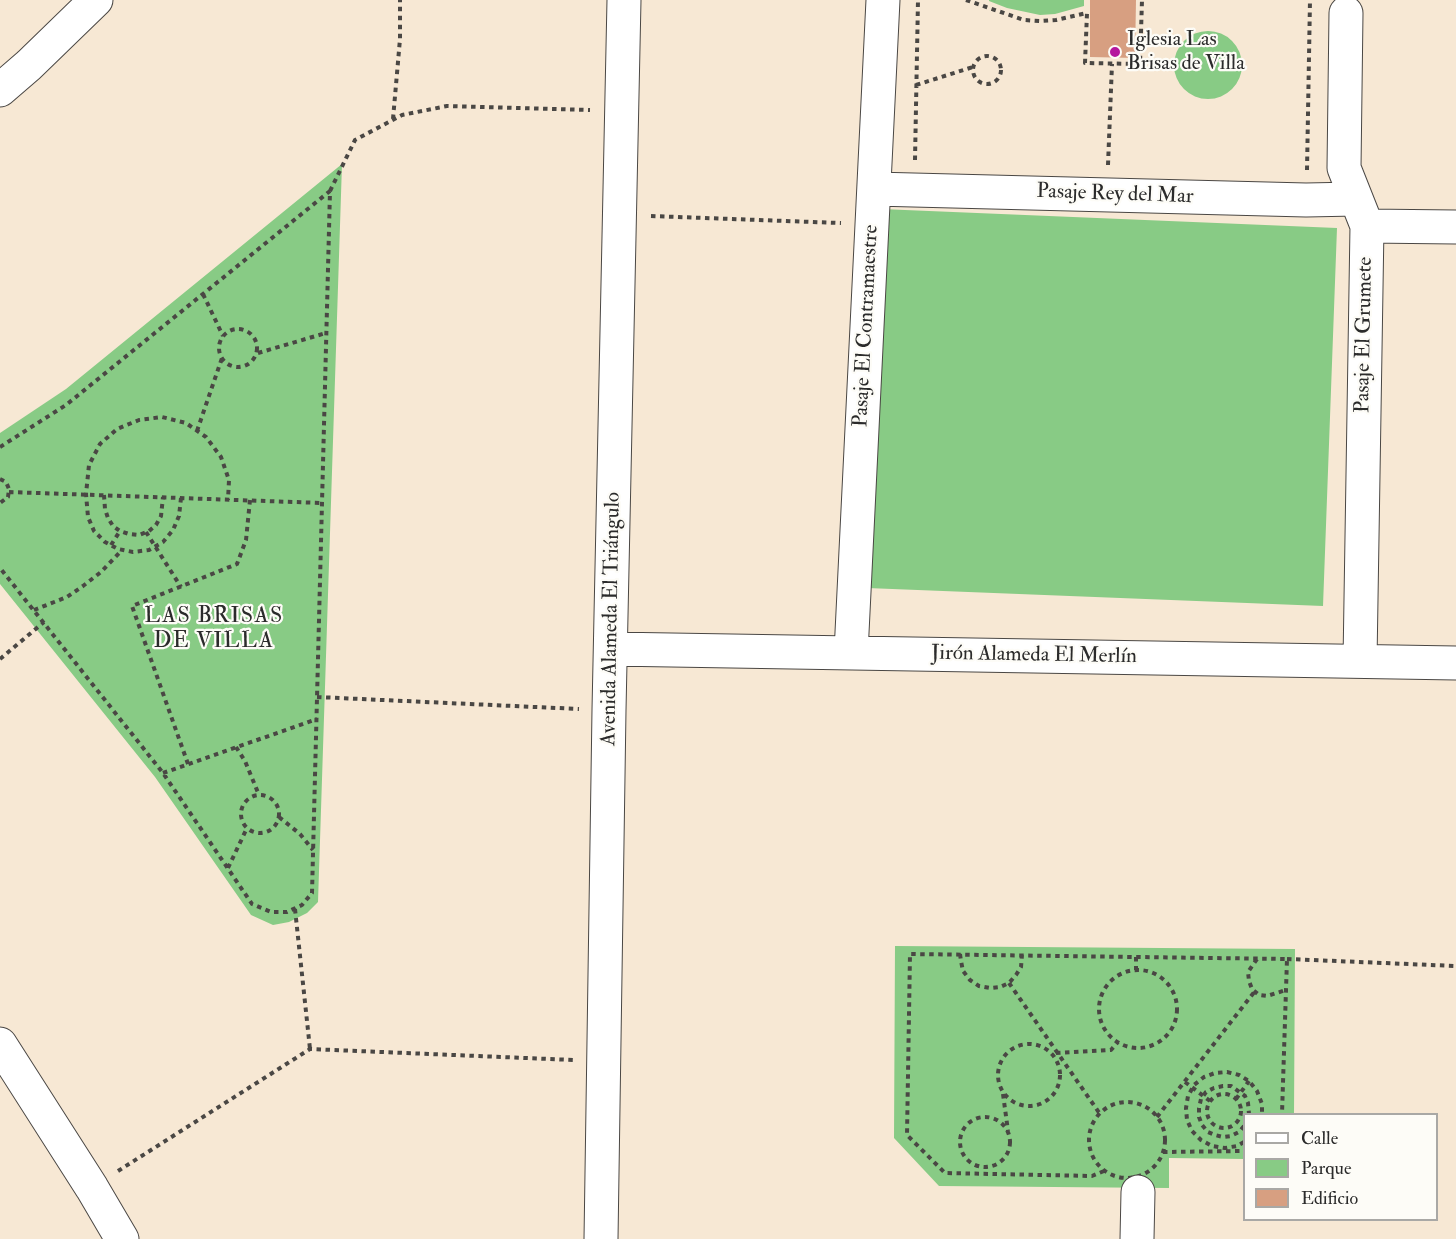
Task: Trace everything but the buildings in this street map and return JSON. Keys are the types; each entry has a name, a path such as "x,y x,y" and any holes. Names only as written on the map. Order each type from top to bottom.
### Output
{"street":[{"path":"0,90 96,0"},
{"name":"Avenida Alameda El Triángulo","path":"602,1239 609,710 624,0"},
{"name":"Pasaje El Contramaestre","path":"851,653 883,0"},
{"name":"Pasaje El Grumete","path":"1346,13 1344,168 1361,212 1360,661"},
{"name":"Pasaje Rey del Mar","path":"874,189 1306,200 1361,212 1456,227"},
{"name":"Jirón Alameda El Merlín","path":"612,649 1456,663"},
{"path":"0,1044 122,1239"},
{"path":"1137,1239 1138,1192"}],"path":[{"path":"393,119 400,39 400,0"},
{"path":"915,170 918,0"},
{"path":"966,0 1024,20 1056,20 1087,13 1085,63 1112,64 1140,64 1142,0"},
{"path":"1307,178 1310,0"},
{"path":"916,85 973,67 982,56 996,58 1001,66 1000,76 994,82 985,85 976,80 973,67"},
{"path":"1107,195 1112,64"},
{"path":"0,568 163,773 252,904 271,912 287,912 302,905 312,893 330,191 355,140 402,115 447,106 622,111"},
{"path":"0,447 66,405 330,191"},
{"path":"620,215 872,224"},
{"path":"203,294 224,337"},
{"path":"235,329 247,331 255,340 257,353 251,363 245,366 232,366 222,358 219,346 229,331 235,329"},
{"path":"257,353 326,333"},
{"path":"197,431 222,358"},
{"path":"181,498 179,516 173,530 163,542 149,550 133,552 122,550 105,542 94,531 88,517 86,494 89,465 100,444 117,429 139,420 162,417 186,423 206,437 221,457 229,480 228,500"},
{"path":"0,479 6,482 9,492 8,498 0,503"},
{"path":"9,492 322,503"},
{"path":"104,495 105,509 113,526 120,531 139,535 156,525 161,516 163,497"},
{"path":"188,764 132,606 237,564 246,540 250,500"},
{"path":"111,545 120,531"},
{"path":"146,532 181,586"},
{"path":"34,610 67,597 101,572 122,550"},
{"path":"0,659 44,622"},
{"path":"317,697 609,710"},
{"path":"163,773 317,719"},
{"path":"236,747 245,761 259,795"},
{"path":"259,795 268,796 278,805 279,817 277,823 268,831 256,833 247,828 241,814 245,802 250,797 259,795"},
{"path":"279,817 300,834 313,851"},
{"path":"228,869 247,828"},
{"path":"294,909 310,1049"},
{"path":"1104,1171 1092,1176 945,1173 907,1135 910,954 1287,959 1456,966"},
{"path":"960,954 963,971 970,980 980,986 990,988 1009,983 1021,967 1022,955"},
{"path":"1136,957 1136,970"},
{"path":"1257,959 1248,972 1252,989 1259,995 1267,996 1286,990"},
{"path":"1282,1113 1287,959"},
{"path":"1136,970 1151,972 1163,978 1171,988 1176,1000 1177,1013 1174,1026 1156,1044 1143,1048 1130,1047 1118,1042 1108,1034 1099,1011 1100,998 1114,977 1126,971 1136,970"},
{"path":"1009,983 1056,1054 1100,1114"},
{"path":"1157,1117 1255,991"},
{"path":"1009,1135 999,1121 983,1117 975,1119 968,1123 960,1138 962,1154 968,1161 982,1167 990,1167 1004,1159 1008,1151 1010,1143 1009,1135 1003,1093 998,1079 998,1069 1008,1052 1016,1046 1027,1043 1056,1054 1110,1050 1118,1042"},
{"path":"92,1188 310,1049 605,1061"},
{"path":"1003,1093 1007,1098 1026,1106 1036,1106 1046,1102 1059,1086 1060,1075 1056,1054"},
{"path":"1243,1143 1225,1150 1201,1140 1192,1131 1187,1120 1186,1108 1192,1089 1204,1077 1215,1073 1227,1072 1239,1075 1249,1081 1257,1091 1262,1104 1262,1113"},
{"path":"1236,1099 1249,1081"},
{"path":"1185,1082 1210,1101"},
{"path":"1243,1128 1231,1136 1223,1137 1208,1132 1202,1125 1198,1108 1206,1092 1222,1086 1231,1086 1241,1092 1248,1103 1249,1113"},
{"path":"1224,1094 1234,1096 1236,1099 1241,1112 1237,1121 1226,1128 1215,1125 1208,1116 1210,1101 1224,1094"},
{"path":"1130,1102 1153,1111 1157,1117 1165,1133 1165,1146 1161,1159 1153,1169 1142,1176 1129,1179 1116,1177 1104,1171 1096,1162 1089,1138 1091,1126 1097,1116 1107,1107 1130,1102"},
{"path":"1237,1121 1243,1126"},
{"path":"1201,1140 1208,1132"},
{"path":"1163,1152 1225,1150 1243,1152"},
{"path":"982,1167 982,1174"}],"green space":[{"path":"989,0 1084,0 1084,6 1055,14 1040,15 1007,8"},
{"path":"1208,31 1221,34 1232,41 1239,52 1242,65 1239,78 1232,89 1221,96 1208,99 1195,96 1184,89 1177,78 1174,65 1177,52 1184,41 1195,34"},
{"path":"342,164 318,902 307,913 289,922 273,925 251,915 155,777 0,584 0,433 66,389"},
{"path":"881,209 1337,228 1323,606 867,588"},
{"path":"895,946 1295,949 1294,1113 1243,1113 1243,1159 1169,1158 1169,1188 939,1186 894,1138"}],"place":[{"name":"Iglesia Las Brisas de Villa","path":"1115,52"}],"district":[{"name":"LAS BRISAS DE VILLA","path":"214,630"}]}
